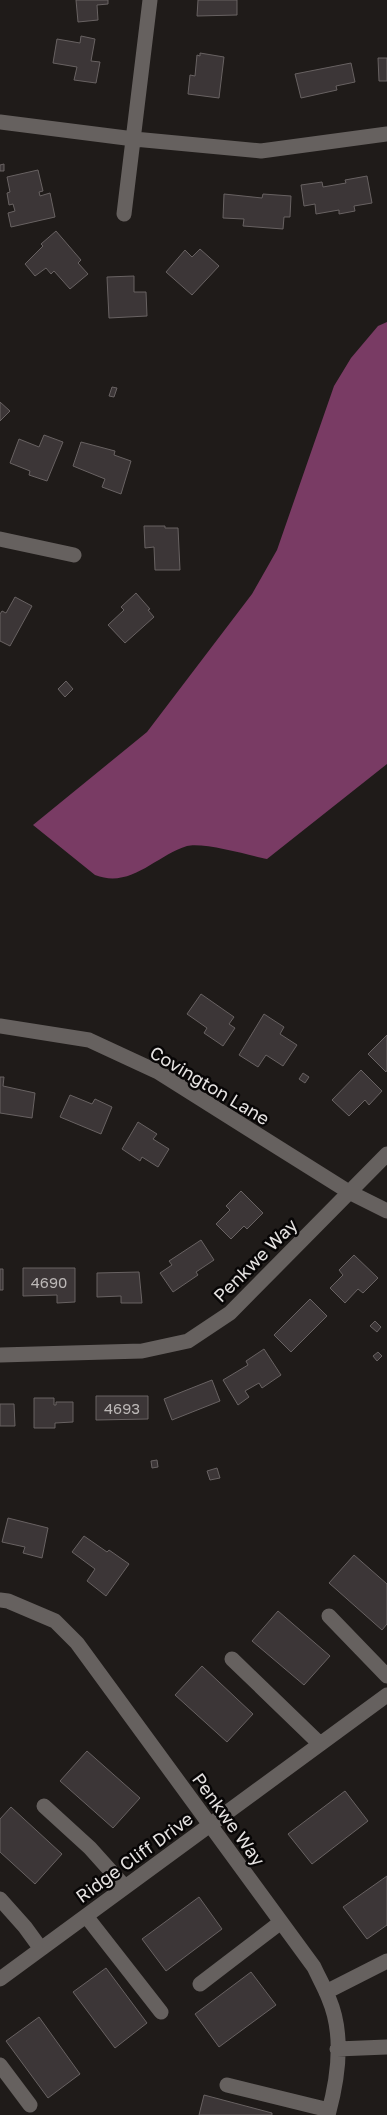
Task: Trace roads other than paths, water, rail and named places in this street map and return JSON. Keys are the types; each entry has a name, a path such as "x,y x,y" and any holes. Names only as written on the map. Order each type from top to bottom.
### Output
{"street":[{"path":"124,214 150,0"},
{"path":"0,122 134,139 261,151 387,134"},
{"path":"0,539 74,555"},
{"name":"Covington Lane","path":"0,1026 89,1040 158,1072 349,1192 387,1210"},
{"name":"Penkwe Way","path":"0,1355 142,1351 188,1341 230,1313 387,1154"},
{"name":"Penkwe Way","path":"0,1600 8,1600 55,1621 77,1643 314,1967 330,2001 337,2038 335,2086 328,2113"},
{"path":"329,1616 387,1676"},
{"path":"232,1659 320,1744"},
{"name":"Ridge Cliff Drive","path":"0,1979 387,1695"},
{"path":"44,1806 90,1848 125,1888"},
{"path":"0,1899 25,1927 41,1949"},
{"path":"86,1916 161,2012"},
{"path":"200,1984 281,1922"},
{"path":"326,1992 387,1961"},
{"path":"337,2049 387,2047"},
{"path":"0,2066 30,2105"},
{"path":"227,2085 328,2113"}]}
